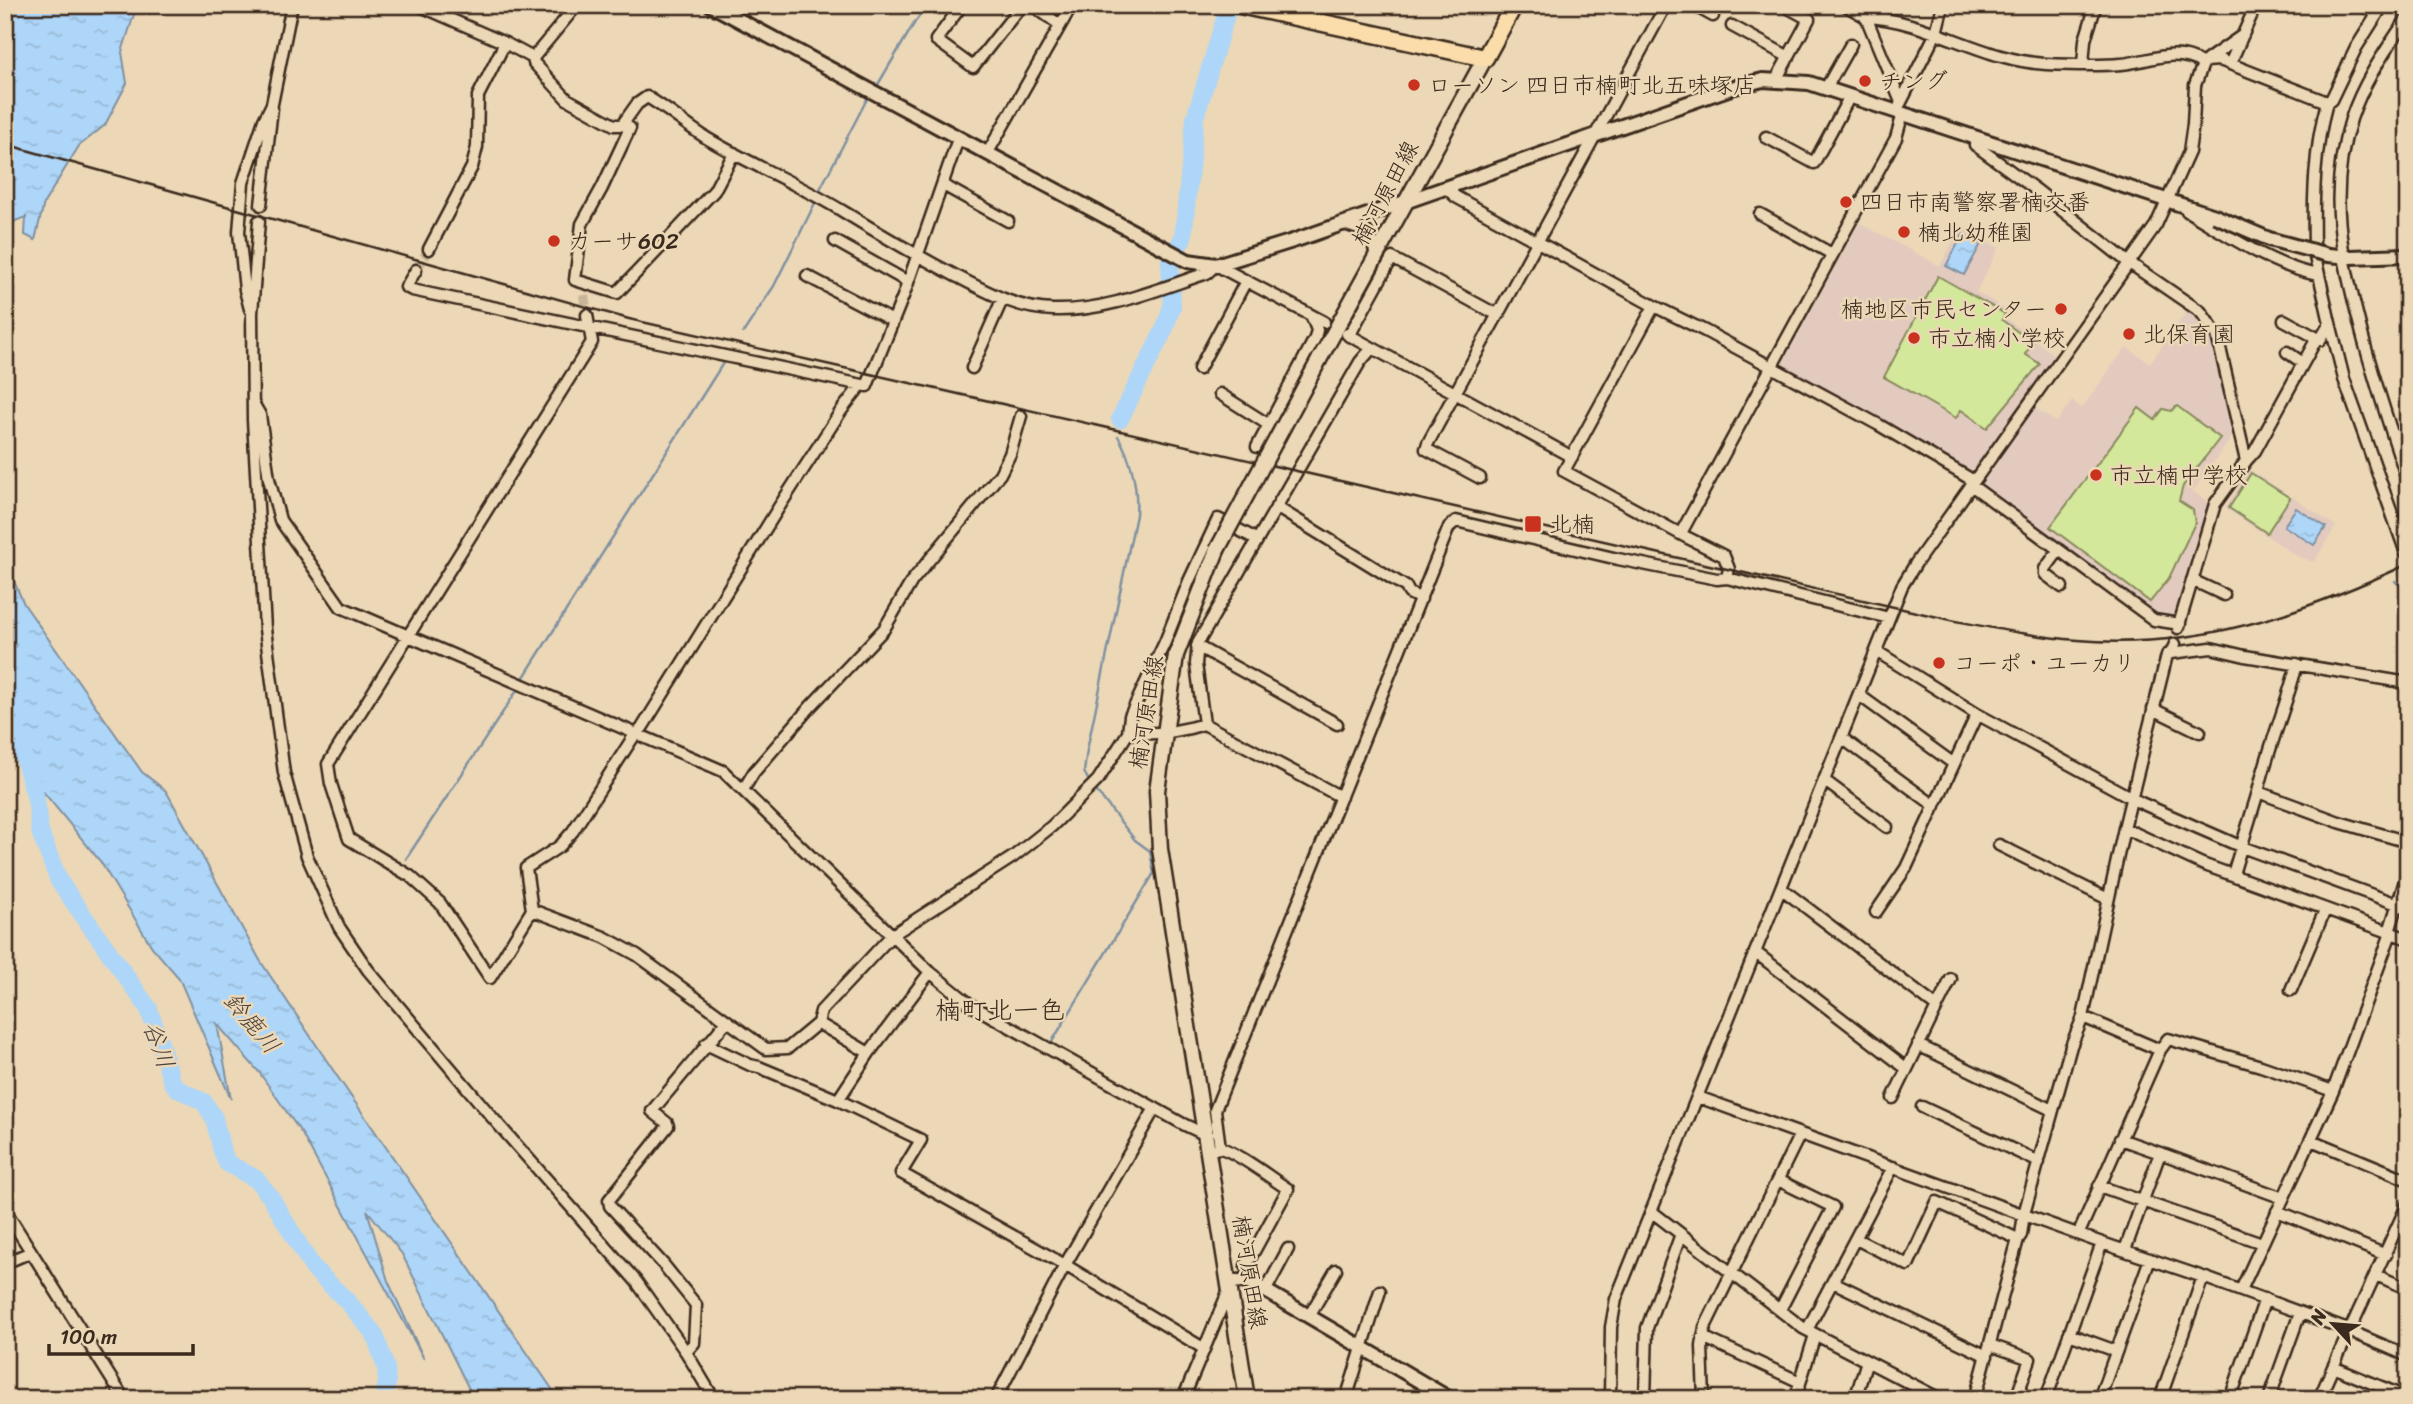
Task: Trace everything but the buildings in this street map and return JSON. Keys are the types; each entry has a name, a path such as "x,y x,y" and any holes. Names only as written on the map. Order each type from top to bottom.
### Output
{"main road":[{"path":"1240,5 1485,58 1514,5"},
{"name":"楠河原田線","path":"1247,1399 1229,1285 1213,1150 1204,1134 1160,849 1157,791 1176,655 1217,550 1485,58"}],"street":[{"path":"261,205 272,103 292,5"},
{"path":"418,5 533,58 567,99 614,125 630,128 582,224 575,280 617,293 714,191 734,153"},
{"path":"533,58 577,5"},
{"path":"710,5 1175,255 1216,265 1324,322"},
{"path":"961,5 936,40 973,68 1022,5"},
{"path":"1032,5 1060,25"},
{"path":"988,154 1072,5"},
{"path":"1480,478 1426,449 1666,5"},
{"path":"1693,5 1713,16"},
{"path":"1776,80 1809,19 1783,5"},
{"path":"1845,5 1866,17 1936,33 2021,62 2134,63 2164,55 2205,62 2220,60 2327,102"},
{"path":"1879,18 1886,5"},
{"path":"1681,533 1896,138 1900,109 1936,33 1943,5"},
{"path":"2083,64 2087,34 2096,5"},
{"path":"2230,64 2256,5"},
{"path":"2363,5 2377,15"},
{"path":"2314,246 2315,167 2327,102 2331,100 2356,48 2383,5"},
{"path":"1866,17 1900,109"},
{"path":"2408,17 2367,81 2351,120 2339,187 2339,225 2347,256 2354,307 2370,367 2408,482"},
{"path":"1732,26 1789,57"},
{"path":"1610,1399 1613,1309 1909,572 2156,225 2189,152 2194,85 2205,62 2245,34"},
{"path":"429,249 472,167 477,146 478,96 505,43"},
{"path":"1826,88 1851,44"},
{"path":"622,125 637,104 647,97 705,137 918,256 1002,300 1039,309 1068,310 1123,300 1207,273 1216,265 1344,224 1748,83 1776,80 1809,83 1900,109 1977,137 2188,205 2269,239 2328,255 2408,255"},
{"path":"1766,137 1814,163 1850,96"},
{"path":"252,313 246,302 239,232 243,183 272,103"},
{"path":"1977,137 1975,145 2128,262 2201,312 2217,335 2246,461"},
{"path":"416,270 406,287 412,290 588,320 867,386 918,256 958,139"},
{"path":"943,185 1008,221"},
{"path":"1446,188 1456,197 1654,306 1879,425 1973,483 2154,620 2179,626 2215,504 2255,452 2317,338"},
{"path":"2188,205 2187,211 2256,250 2301,272 2318,275"},
{"path":"1760,214 1832,254"},
{"path":"259,221 252,313 253,403 263,602 275,712 290,801 307,856 339,927 368,970 491,1116 636,1281 686,1352 714,1399"},
{"path":"1344,224 1367,232 1376,257"},
{"path":"835,240 908,282"},
{"path":"2315,257 2344,379 2406,553"},
{"path":"1499,314 1490,312 1392,258 1348,335 1572,457"},
{"path":"807,276 893,321"},
{"path":"1199,369 1246,281"},
{"path":"582,282 584,295"},
{"path":"971,368 1002,300"},
{"path":"1654,306 1564,471 1724,556 1729,569 1727,578"},
{"path":"1257,447 1315,338 1317,330 1311,315"},
{"path":"588,320 592,342 327,764 349,839 410,876 440,902 490,978 532,909 526,868 560,846 573,831 779,506 861,385"},
{"path":"2284,320 2320,340 2330,323"},
{"path":"1204,724 1196,664 1197,646 1256,539 1360,362 1372,348"},
{"path":"2287,352 2303,363"},
{"path":"1220,394 1269,425"},
{"path":"253,403 260,415 272,495 280,520 341,607 723,771 930,972 971,1005 1204,1134"},
{"path":"743,790 754,772 811,706 884,629 912,581 1000,474 1010,454 1021,416"},
{"path":"1276,507 1421,599"},
{"path":"532,909 604,937 637,955 766,1049 788,1048 818,1023 821,1011 892,935 1013,856 1052,826 1091,787 1128,733 1130,716 1166,642 1189,581 1218,519 1256,539"},
{"path":"1246,1266 1288,1189 1228,1150 1213,1150 1215,1110 1449,527 1456,521 1631,562 1717,579 1727,578 1889,618"},
{"path":"2059,550 2045,569 2045,574 2062,586"},
{"path":"2192,580 2224,595"},
{"path":"1197,646 1338,724"},
{"path":"1975,1399 2021,1235 2024,1214 2052,1110 2071,1046 2083,1017 2108,899 2137,800 2152,709 2167,655 2173,648 2211,648 2408,683"},
{"path":"1876,651 1977,714 2137,800 2242,847 2403,906"},
{"path":"2233,874 2263,768 2288,699 2297,664"},
{"path":"1859,695 1954,764"},
{"path":"2152,709 2200,732"},
{"path":"1876,912 1906,868 1977,714"},
{"path":"1128,733 1149,735 1204,724 1341,797"},
{"path":"1842,738 1935,806"},
{"path":"1825,781 1887,827"},
{"path":"2258,792 2340,822 2408,842"},
{"path":"2129,830 2202,864 2408,939"},
{"path":"1999,845 2108,899"},
{"path":"2241,1290 2333,1091 2390,932 2403,906 2408,871"},
{"path":"1782,889 1937,1007"},
{"path":"2291,990 2325,910"},
{"path":"1755,952 1907,1069"},
{"path":"838,1100 869,1053 930,972"},
{"path":"1893,1098 1951,979"},
{"path":"2083,1017 2160,1050"},
{"path":"686,1352 694,1343 695,1305 663,1264 610,1206 610,1200 668,1126 652,1111 727,1021"},
{"path":"818,1023 869,1053"},
{"path":"2078,1233 2160,1050 2168,1039 2262,1066 2333,1091"},
{"path":"706,1044 750,1065 838,1100 921,1140 901,1173 1065,1265 1203,1348"},
{"path":"1918,1045 2052,1110"},
{"path":"759,1067 766,1049"},
{"path":"1698,1097 2241,1290 2408,1356"},
{"path":"1922,1107 2039,1162"},
{"path":"996,1399 1065,1265 1155,1108"},
{"path":"1707,1397 1703,1337 1705,1327 1800,1134"},
{"path":"2120,1139 2283,1198"},
{"path":"2311,1140 2408,1180"},
{"path":"2125,1250 2160,1153"},
{"path":"1795,1399 1811,1333 1833,1282 1894,1167"},
{"path":"1777,1180 1833,1207 1780,1310"},
{"path":"2099,1186 2262,1243"},
{"path":"1856,1239 1908,1265 1937,1202 2018,1239"},
{"path":"2319,1399 2408,1203"},
{"path":"5,1210 124,1399"},
{"path":"1651,1211 1811,1333 1867,1361 1917,1393 1940,1399"},
{"path":"2277,1211 2386,1255"},
{"path":"1645,1399 1647,1328 1681,1234"},
{"path":"2046,1399 2102,1242"},
{"path":"1266,1290 1289,1249"},
{"path":"5,1263 31,1251"},
{"path":"2099,1399 2150,1258"},
{"path":"1310,1316 1336,1270"},
{"path":"2376,1275 2408,1289"},
{"path":"2160,1399 2203,1277"},
{"path":"1183,1399 1229,1285 1243,1281 1266,1290 1450,1399"},
{"path":"1833,1282 1987,1356"},
{"path":"1346,1399 1380,1291"},
{"path":"2230,1399 2265,1300"},
{"path":"2269,1399 2300,1313"},
{"path":"2069,1335 2116,1350"},
{"path":"1703,1337 1800,1382"},
{"path":"1990,1345 2029,1359 2015,1399"},
{"path":"1855,1399 1867,1361"},
{"path":"2333,1367 2408,1398"}],"shaded area":[{"name":"市立楠小学校","path":"1859,223 1940,266 1961,227 1999,248 1976,292 2011,312 2007,319 2057,357 1973,472 1964,473 1783,370 1781,366"},
{"name":"市立楠中学校","path":"2189,308 2211,333 2215,342 2233,430 2229,441 2193,491 2210,504 2174,619 2154,615 1979,487 2033,407 2056,422 2072,401 2082,408 2126,347 2150,363"},
{"name":"市立楠中学校","path":"2250,470 2336,526 2314,562 2297,556 2225,508"}],"green space":[{"path":"1938,276 2005,314 2002,320 2033,343 2025,354 2040,364 1987,428 1961,410 1956,418 1884,377"},
{"path":"2177,406 2220,438 2183,486 2179,501 2193,510 2195,523 2169,578 2150,602 2050,527 2139,408 2155,420 2163,409 2171,411"},
{"path":"2251,473 2290,498 2267,533 2229,508"}],"water":[{"path":"8,5 137,5 122,52 127,83 105,125 79,146 44,203 35,240 25,235 26,217 15,221 5,238 5,19"},
{"path":"1963,234 1981,244 1964,275 1946,266"},
{"path":"2296,508 2326,527 2314,545 2284,526"},
{"name":"鈴鹿川","path":"5,561 24,604 142,772 166,791 261,962 559,1399 474,1399 402,1254 367,1210 388,1281 424,1359 302,1134 259,1072 217,1024 231,1099 179,978 152,947 100,861 5,745"}],"waterway":[{"path":"877,86 928,5"},
{"path":"1120,419 1165,328 1172,306 1170,261 1183,238 1195,118 1229,5"},
{"path":"817,195 867,99"},
{"path":"743,333 774,286 816,201"},
{"path":"524,677 725,360"},
{"path":"1090,783 1084,772 1087,750 1136,515 1133,474 1118,436"},
{"path":"2395,581 2408,593"},
{"path":"2160,704 2171,660"},
{"path":"406,859 518,689"},
{"path":"2137,798 2155,723"},
{"name":"谷川","path":"23,754 36,799 40,832 59,881 149,1009 172,1082 178,1089 204,1102 214,1118 227,1163 256,1179 270,1196 313,1268 349,1303 375,1335 386,1368 387,1383 383,1399"},
{"path":"1050,1045 1154,873 1150,851 1135,840 1094,788"},
{"path":"2124,856 2136,805"}],"tunnel":[{"path":"416,270 429,249"},
{"path":"584,295 587,315"}],"railway":[{"path":"5,144 629,319 1951,620 2014,632 2062,639 2122,642 2206,634 2288,613 2408,564"}],"place":[{"name":"チング","path":"1865,81"},
{"name":"ローソン 四日市楠町北五味塚店","path":"1414,85"},
{"name":"四日市南警察署楠交番","path":"1846,202"},
{"name":"楠北幼稚園","path":"1904,232"},
{"name":"カーサ602","path":"554,241"},
{"name":"楠地区市民センター","path":"2061,309"},
{"name":"北保育園","path":"2129,334"},
{"name":"市立楠小学校","path":"1914,338"},
{"name":"市立楠中学校","path":"2096,475"},
{"name":"北楠","path":"1533,524"},
{"name":"コーポ・ユーカリ","path":"1939,663"}],"district":[{"name":"楠町北一色","path":"1000,1010"}]}
